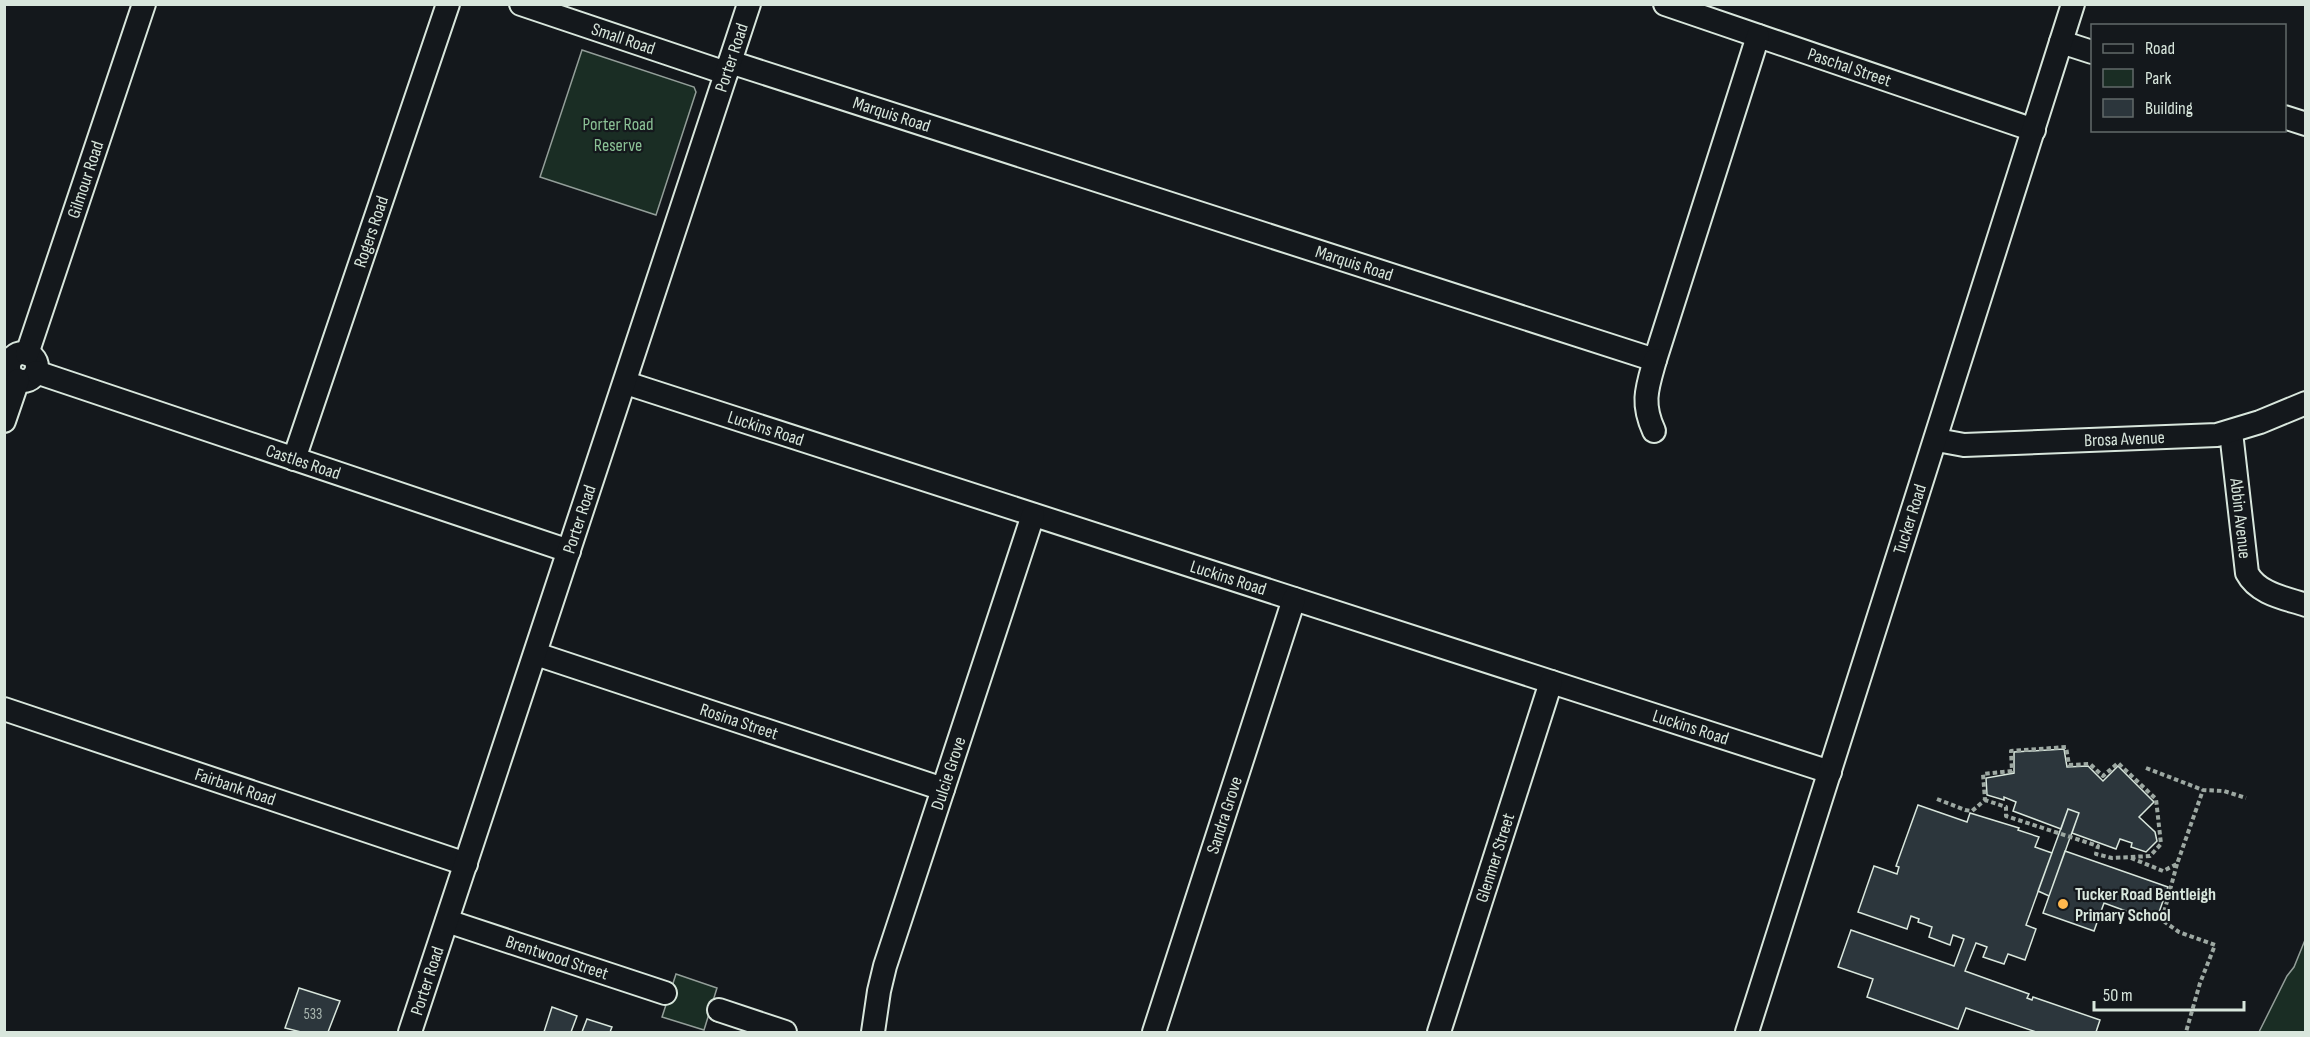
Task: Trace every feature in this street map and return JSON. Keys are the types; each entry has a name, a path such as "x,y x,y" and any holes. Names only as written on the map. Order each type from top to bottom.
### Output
{"street":[{"name":"Gilmour Road","path":"4,421 19,366 144,4"},
{"name":"Rogers Road","path":"294,459 448,4"},
{"name":"Small Road","path":"521,4 728,67"},
{"name":"Porter Road","path":"410,1032 626,383 749,4"},
{"name":"Paschal Street","path":"1665,4 2034,130"},
{"name":"Tucker Road","path":"1747,1032 2073,4"},
{"path":"1654,431 1645,409 1647,387 1758,36"},
{"path":"2061,42 2091,52"},
{"name":"Marquis Road","path":"728,67 1655,360"},
{"path":"2286,118 2306,124"},
{"name":"Castles Road","path":"19,366 569,551"},
{"name":"Luckins Road","path":"626,383 1830,772"},
{"name":"Brosa Avenue","path":"1936,440 1964,445 2202,436 2230,432 2306,403"},
{"name":"Abbin Avenue","path":"2230,432 2247,573 2262,589 2306,605"},
{"name":"Dulcie Grove","path":"873,1032 884,972 1033,515"},
{"name":"Sandra Grove","path":"1154,1032 1294,599"},
{"name":"Rosina Street","path":"536,654 943,789"},
{"name":"Glenmer Street","path":"1439,1032 1551,682"},
{"name":"Fairbank Road","path":"4,709 466,864"},
{"name":"Brentwood Street","path":"447,921 665,993"},
{"path":"719,1010 785,1032"}],"path":[{"path":"2066,747 2069,765 2090,764 2103,776 2118,763 2156,799 2161,843 2150,856 2112,858 2096,854 2098,846 2006,816 2006,807 1985,800 1983,774 2012,771 2011,751 2066,747"},
{"path":"2146,768 2203,790 2224,791 2246,798"},
{"path":"2186,1032 2200,983 2216,945 2179,932 2162,920 2177,864 2203,790"},
{"path":"1937,799 1972,811 1985,800"},
{"path":"2130,858 2163,871 2177,864"}],"green space":[{"name":"Porter Road Reserve","path":"582,50 694,87 696,92 656,215 540,177"},
{"path":"2305,940 2305,1032 2259,1032 2287,976 2294,967"},
{"path":"676,974 717,988 704,1030 662,1017"}],"building":[{"path":"2064,749 2067,767 2088,766 2103,781 2118,766 2154,802 2139,817 2155,832 2157,841 2146,852 2131,847 2132,843 2120,839 2116,849 2072,833 2079,813 2068,809 2061,829 2013,811 2016,802 2004,797 2004,800 1987,795 1986,778 2014,773 2014,752"},
{"path":"1918,805 1967,822 1970,813 2019,828 2018,830 2039,837 2035,847 2052,853 2026,925 2036,929 2025,960 2008,954 2004,964 1983,957 1987,947 1976,943 1965,971 2029,994 2027,998 2032,1000 2033,997 2100,1020 2096,1032 2036,1032 1966,1008 1958,1029 1867,997 1873,979 1838,967 1851,930 1954,966 1964,939 1953,935 1950,945 1929,937 1932,927 1918,922 1919,919 1911,916 1907,929 1858,912 1874,866 1897,874 1899,867 1896,866"},
{"path":"2068,809 2079,813 2049,896 2038,891"},
{"path":"2065,851 2168,887 2158,915 2148,912 2145,918 2104,903 2094,931 2043,913"},
{"path":"299,988 340,1001 328,1032 301,1032 285,1028"},
{"path":"552,1007 577,1016 571,1032 544,1032"},
{"path":"587,1019 612,1027 610,1032 582,1032"}],"place":[{"name":"Tucker Road Bentleigh Primary School","path":"2063,904"}]}
